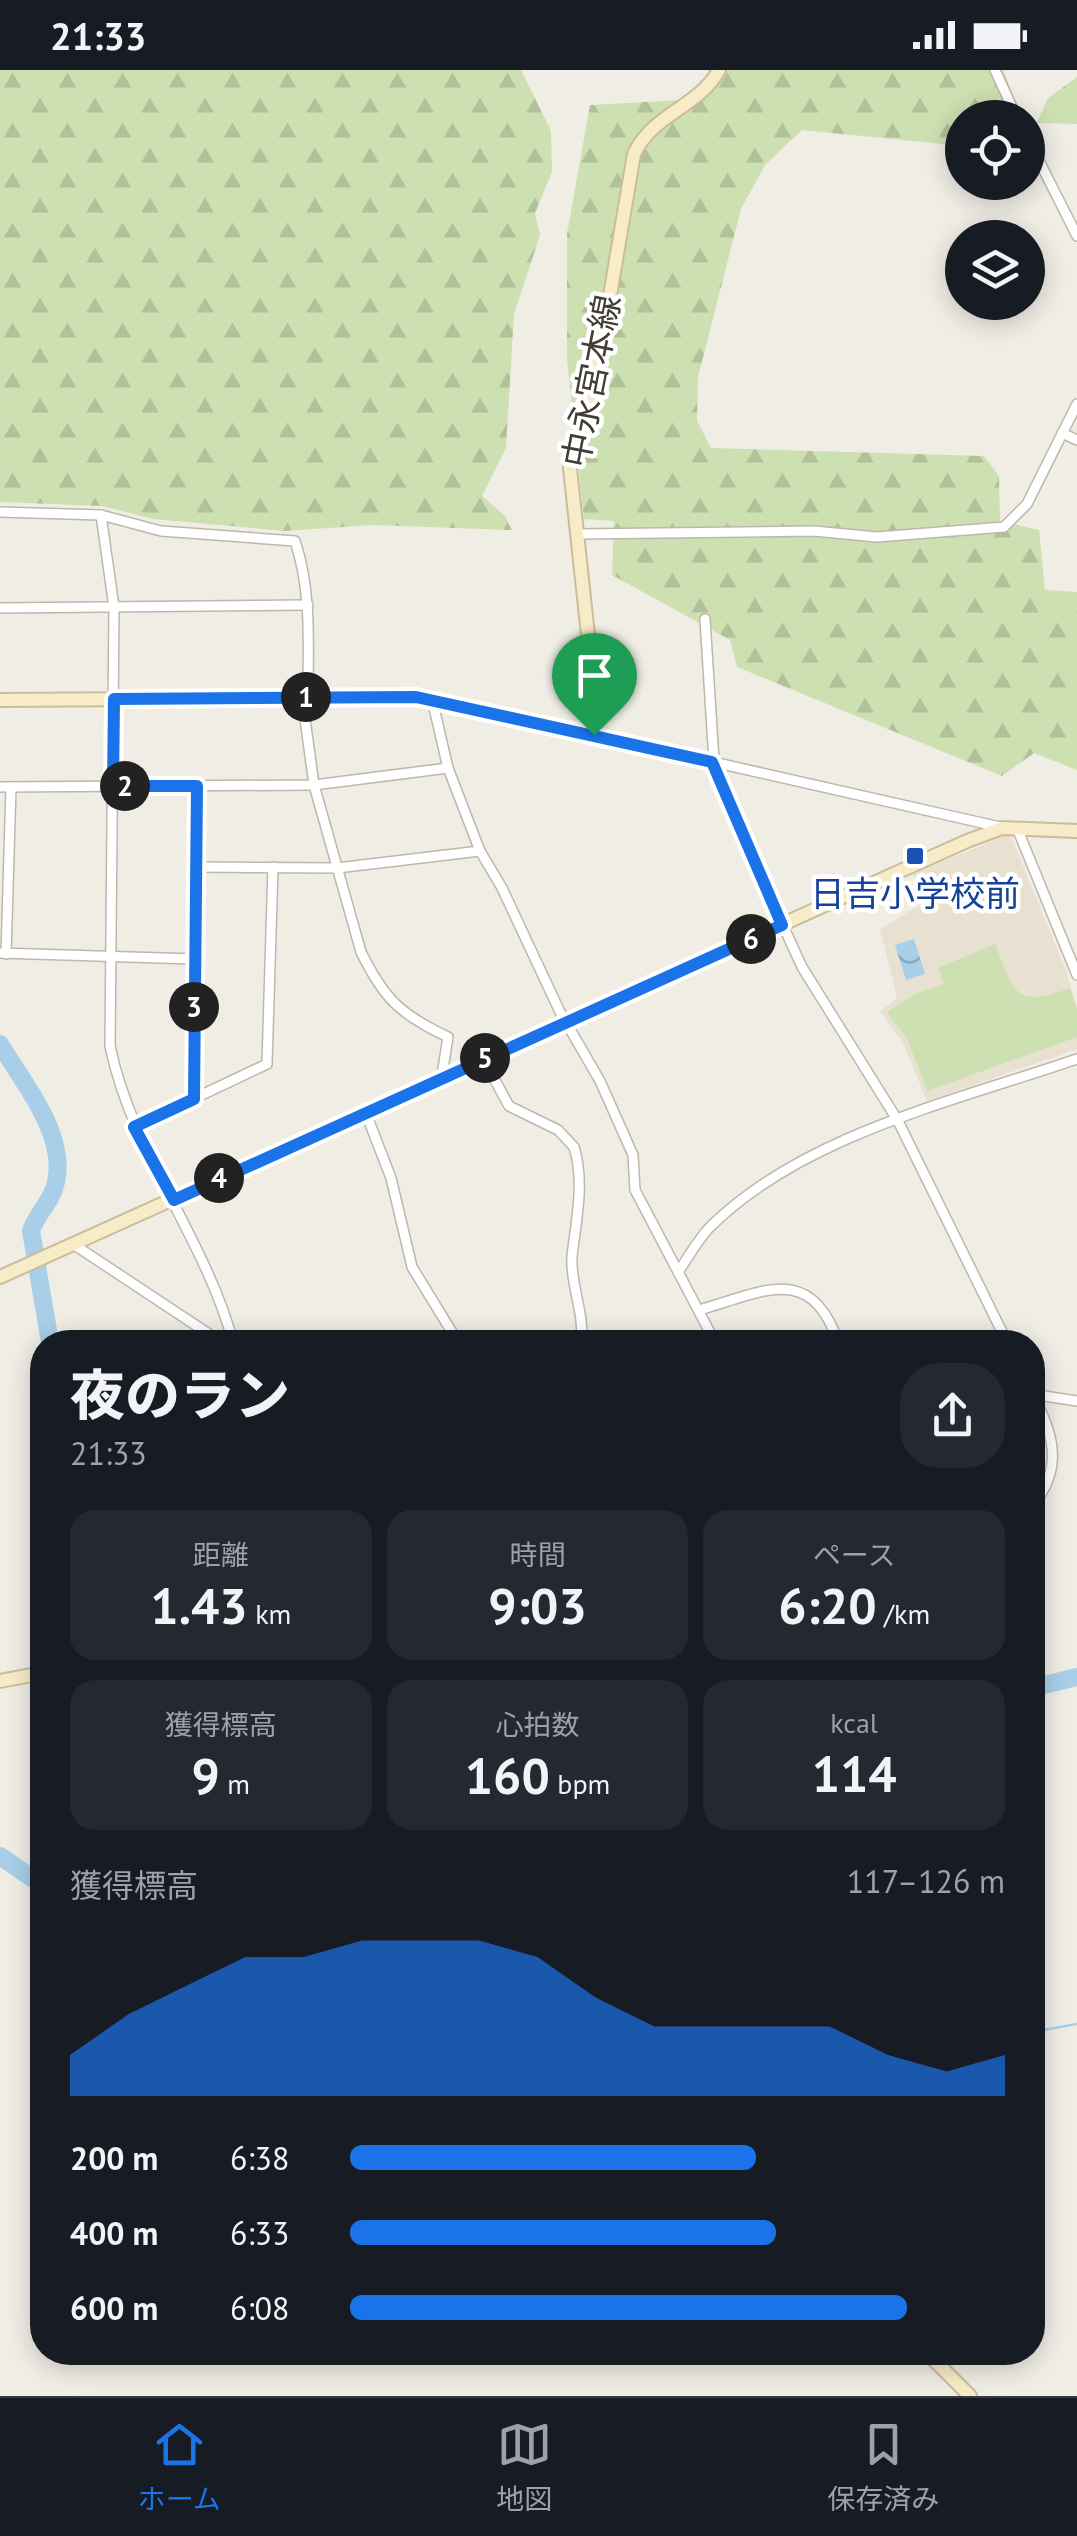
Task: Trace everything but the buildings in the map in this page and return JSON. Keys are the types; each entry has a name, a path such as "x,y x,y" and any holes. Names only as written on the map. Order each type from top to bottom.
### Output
{"main road":[{"name":"中永宮本線","path":"594,735 570,450 600,359 634,154 649,129 711,84 719,70"},
{"path":"0,700 432,699 594,735"},
{"path":"0,1277 565,1020 1002,828 1077,831"},
{"path":"0,1681 30,1676"},
{"path":"939,2365 970,2396"}],"street":[{"path":"996,70 1009,100"},
{"path":"1045,173 1077,236"},
{"path":"578,534 814,532 877,537 1004,527 1028,504 1077,404"},
{"path":"1062,433 1077,440"},
{"path":"0,512 101,515 161,531 295,541 304,568 308,605 305,697 314,785 371,972 410,1020 448,1037 442,1076"},
{"path":"101,515 114,607 110,1046 134,1127 212,1273 229,1330"},
{"path":"0,608 308,605"},
{"path":"706,618 712,762 802,967 898,1121 1001,1330"},
{"path":"432,699 448,768 480,851 565,1020 600,1080 633,1155 635,1190 709,1330"},
{"path":"594,735 1002,828"},
{"path":"194,958 3,954 6,787 314,785 448,768"},
{"path":"194,1099 197,786"},
{"path":"1017,828 1077,976"},
{"path":"196,867 337,868 480,851"},
{"path":"134,1127 268,1064 273,867"},
{"path":"483,1058 509,1106 558,1130 574,1146 578,1228 572,1257 581,1303 581,1330"},
{"path":"678,1272 707,1230 760,1185 812,1154 1077,1059"},
{"path":"365,1111 391,1178 412,1267 451,1330"},
{"path":"74,1244 204,1330"},
{"path":"699,1310 770,1289 792,1288 805,1292 826,1312 833,1330"},
{"path":"1045,1396 1077,1401"},
{"path":"1045,1417 1054,1446 1045,1486"}],"shaded area":[{"path":"1006,835 1012,839 1065,968 1077,1009 1077,1049 927,1101 904,1045 880,1011 897,998 880,929 929,899 913,874"}],"green space":[{"path":"0,70 521,70 551,131 552,172 535,213 540,235 514,314 506,448 482,496 505,516 512,530 372,525 285,531 153,519 102,506 0,502"},
{"path":"726,70 1003,70 1014,100 945,100 945,144 802,130 765,165 741,209 698,377 697,421 711,448 984,456 999,476 1000,521 1039,530 1045,590 1077,592 1077,770 1034,753 1002,776 737,667 730,640 612,575 614,521 584,519 567,359 567,234 590,105 700,99 717,86"},
{"path":"1077,77 1077,124 1045,123 1048,98"},
{"path":"995,944 1019,992 1037,997 1070,988 1077,1009 1077,1037 927,1091 908,1040 887,1012 915,994 944,984 938,968"}],"water":[{"path":"914,939 925,974 906,980 895,945"}],"waterway":[{"path":"0,1044 41,1110 55,1146 56,1182 31,1231 48,1330"},
{"path":"1045,1685 1077,1677"},
{"path":"0,1856 30,1877"},
{"path":"1045,2030 1077,2024"}],"place":[{"name":"日吉小学校前","path":"915,856"}],"route":[{"path":"416,697 594,735 712,762 782,925 174,1200 134,1127 194,1099 197,786 113,786 114,699 416,697"}]}
